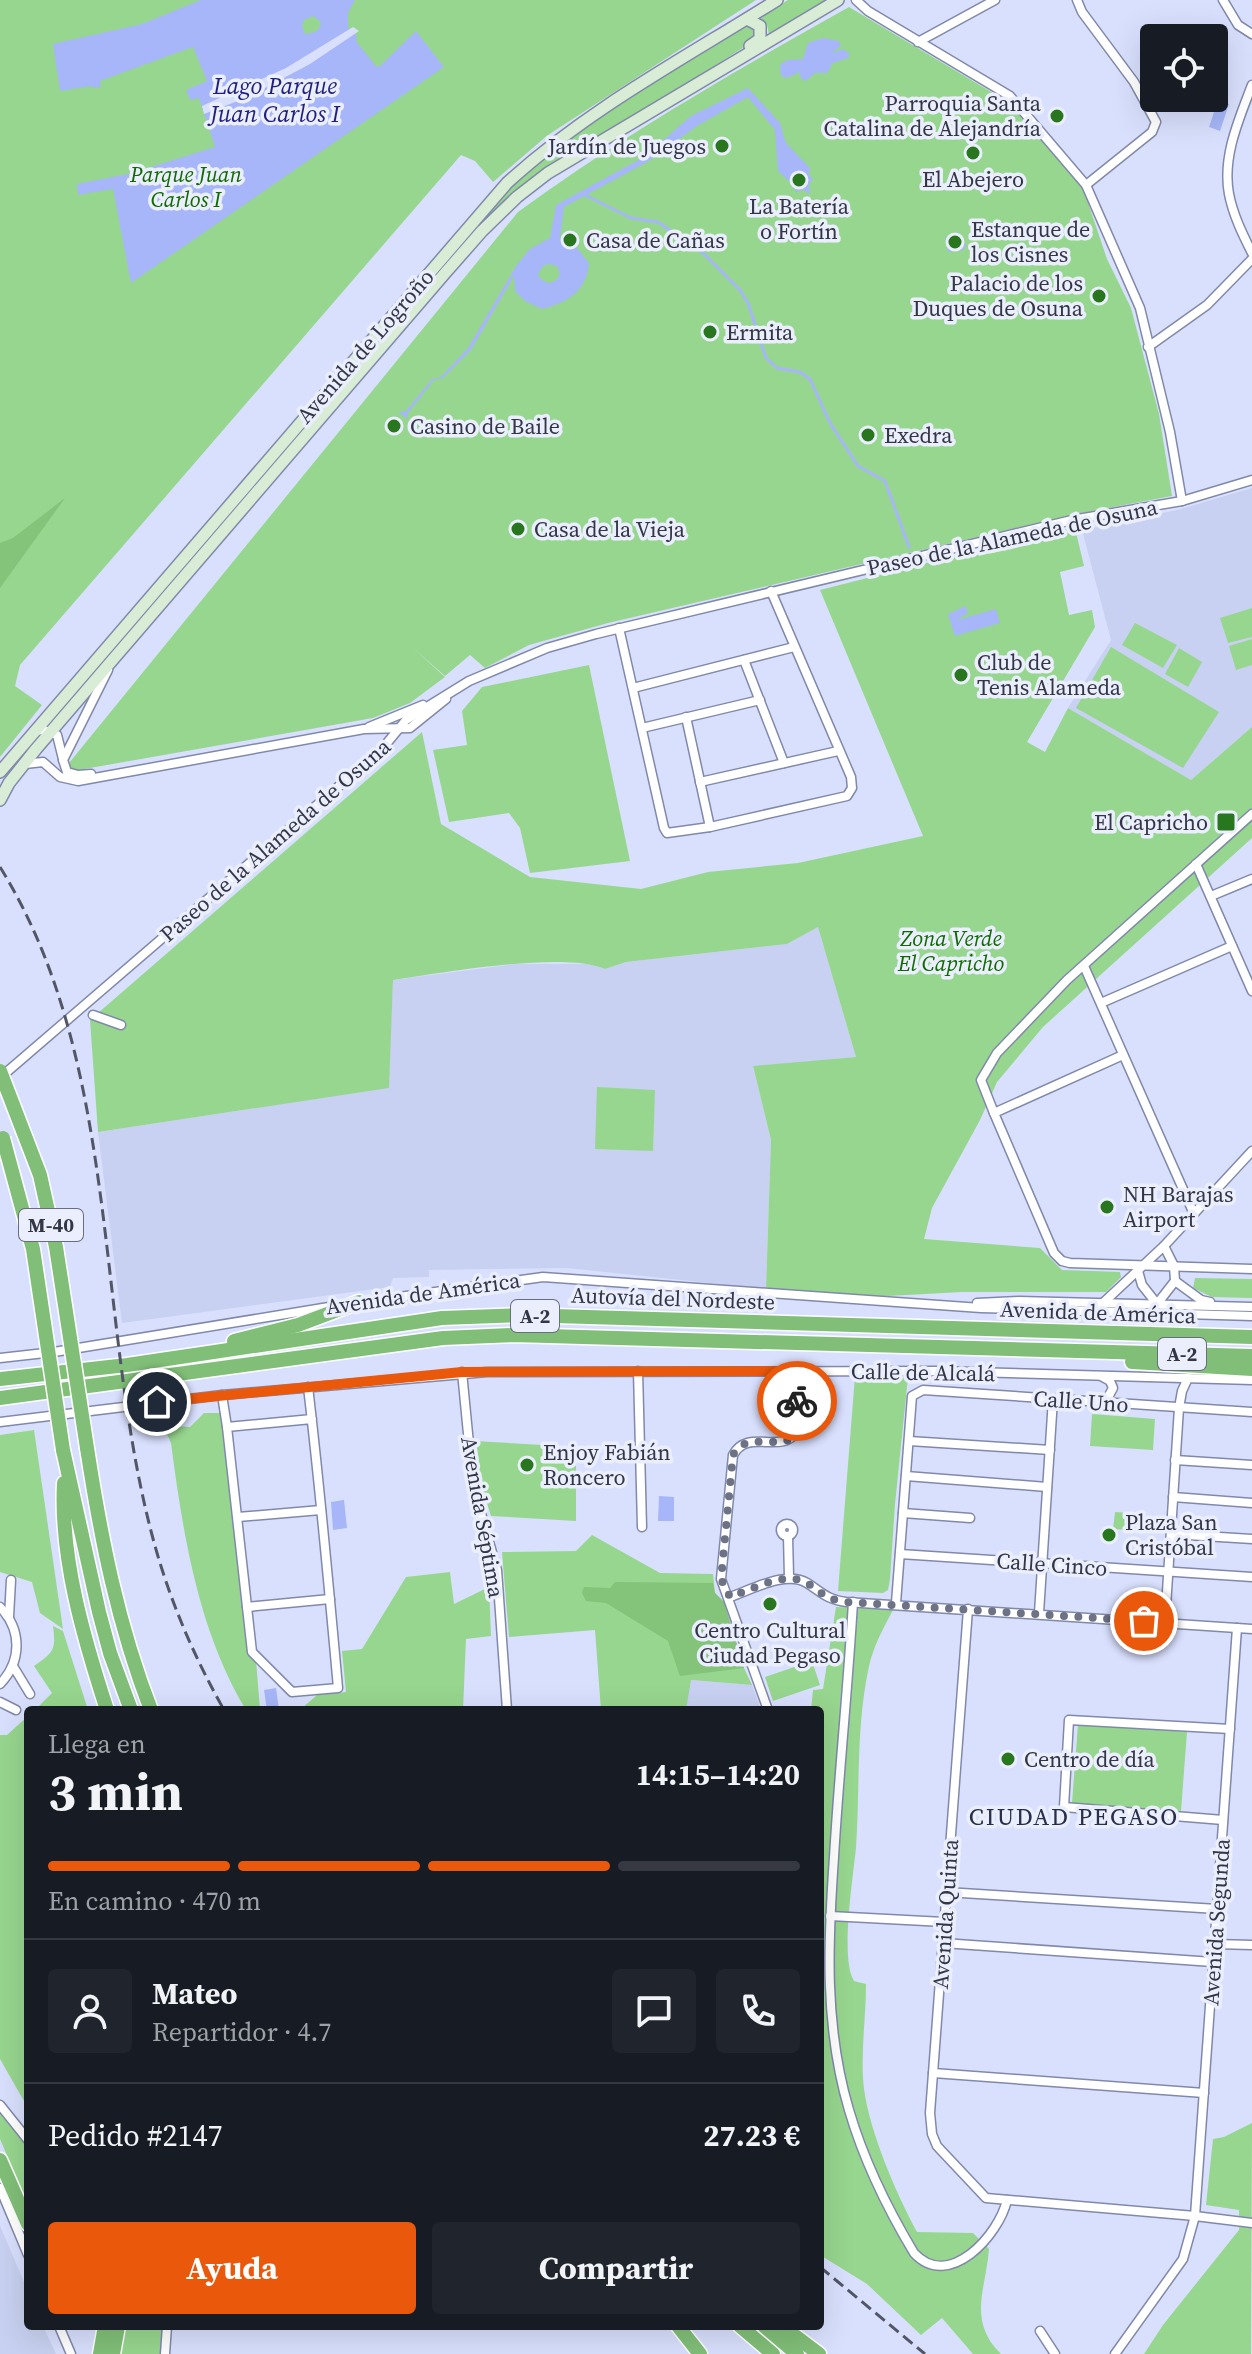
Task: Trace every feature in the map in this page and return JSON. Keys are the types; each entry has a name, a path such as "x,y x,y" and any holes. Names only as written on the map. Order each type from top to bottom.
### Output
{"highway":[{"name":"M-40","path":"0,1071 40,1175 56,1247 87,1448 117,1607 128,1649 149,1706"},
{"name":"M-40","path":"1,1133 33,1249 65,1467 110,1653 130,1706"},
{"path":"205,1352 246,1337 321,1317 359,1302"},
{"name":"Autovía del Nordeste","path":"0,1379 103,1368 442,1318 521,1315 1252,1337"},
{"name":"Autovía del Nordeste","path":"0,1398 443,1338 513,1335 1252,1356"},
{"path":"742,1340 765,1350 1082,1360 1252,1377"},
{"path":"65,1467 63,1508 72,1574 92,1663 106,1706"},
{"path":"0,2160 24,2215"},
{"path":"100,2354 104,2330"},
{"path":"113,2354 117,2330"},
{"path":"681,2330 700,2354"},
{"path":"745,2330 773,2354"},
{"path":"769,2330 797,2354"},
{"path":"787,2330 819,2354"}],"main road":[{"name":"Avenida de Logroño","path":"0,772 507,183 588,117 777,0"},
{"name":"Avenida de Logroño","path":"0,800 24,764 490,223 517,197 548,173 838,0"},
{"name":"Avenida de Logroño","path":"702,82 716,68 760,39 760,26 747,19"}],"street":[{"path":"856,0 868,11 1010,96 1086,185 1140,308 1170,432 1182,501"},
{"path":"918,42 995,0"},
{"path":"1077,0 1082,12 1134,82 1156,122 1152,132 1086,185"},
{"path":"1223,0 1238,25 1252,34"},
{"path":"1251,248 1228,193 1233,135 1252,85"},
{"path":"1148,347 1207,305 1252,259"},
{"name":"Paseo de la Alameda de Osuna","path":"0,1077 382,749 406,720 455,689 547,648 619,628 1072,520 1182,501 1252,480"},
{"path":"619,628 667,833 710,827 847,796 852,788 851,777 771,591"},
{"path":"633,688 794,647"},
{"path":"744,660 784,763"},
{"name":"Avenida de Logroño","path":"63,760 111,663"},
{"path":"24,764 35,761 50,766 60,777 78,781 364,729 400,730 415,724 455,689"},
{"path":"642,728 760,700"},
{"path":"364,729 435,701"},
{"path":"686,717 710,827"},
{"path":"34,731 57,735 67,772 124,771"},
{"path":"700,782 838,751"},
{"path":"1252,814 1026,1021 983,1074 983,1086 994,1113 1051,1247 1059,1259 1070,1263 1140,1268 1252,1269"},
{"path":"1196,864 1252,991"},
{"path":"1211,896 1252,879"},
{"path":"1101,1003 1232,946"},
{"path":"1084,966 1194,1214"},
{"path":"93,1015 121,1025"},
{"path":"994,1113 1123,1055"},
{"path":"1103,1303 1164,1246 1252,1151"},
{"path":"1138,1313 1158,1304 1175,1281 1174,1266 1164,1246"},
{"path":"1140,1268 1142,1285 1158,1304 1194,1315"},
{"name":"Avenida de América","path":"0,1358 359,1302 543,1277 944,1305 1252,1316"},
{"path":"1175,1281 1201,1300 1226,1306"},
{"name":"Avenida de América","path":"944,1305 1019,1301 1252,1307"},
{"path":"638,1371 642,1527"},
{"path":"767,1706 721,1579 733,1455 738,1445 745,1442 786,1441 793,1438 797,1431 797,1371"},
{"name":"Calle de Alcalá","path":"0,1421 222,1395 462,1372 797,1371 1252,1377"},
{"name":"Avenida Séptima","path":"462,1372 473,1485 497,1570 507,1706"},
{"path":"1099,1404 1106,1401 1113,1388 1110,1381 1100,1376"},
{"path":"1165,1622 1179,1408 1188,1378"},
{"path":"222,1395 252,1652 292,1692 338,1688 308,1387"},
{"name":"Calle Uno","path":"909,1441 912,1396 923,1390 1252,1412"},
{"path":"1039,1613 1053,1399"},
{"path":"227,1427 312,1419"},
{"path":"896,1603 909,1441 1050,1450"},
{"path":"1175,1460 1252,1465"},
{"path":"906,1476 1047,1487"},
{"path":"1173,1497 1252,1503"},
{"path":"238,1517 321,1510"},
{"path":"903,1513 970,1518"},
{"path":"1171,1534 1252,1539"},
{"path":"788,1536 789,1577"},
{"name":"Calle Cinco","path":"900,1554 1252,1577"},
{"path":"730,1597 789,1577 806,1581 823,1596 853,1602 1252,1629"},
{"path":"0,1684 13,1666 17,1641 9,1617 11,1580"},
{"path":"247,1607 330,1599"},
{"path":"853,1602 830,1916 830,2009 848,2109 879,2190 914,2253 927,2264 938,2266 949,2267 960,2261 988,2237 1000,2221 1007,2200 1252,2223"},
{"path":"0,1607 9,1617"},
{"name":"Avenida Quinta","path":"968,1609 933,2073 932,2134 937,2146 986,2198 1007,2200"},
{"name":"Avenida Segunda","path":"1115,2354 1183,2259 1195,2216 1237,1628"},
{"path":"13,1666 30,1694"},
{"path":"0,1702 16,1710"},
{"path":"1223,1820 1064,1807 1069,1720 1230,1729"},
{"path":"946,1892 1217,1909"},
{"path":"830,1916 944,1922"},
{"path":"943,1943 1213,1962"},
{"path":"1215,1944 1252,1945"},
{"path":"933,2073 1204,2093"},
{"path":"0,2105 24,2135"},
{"path":"0,2188 24,2245"},
{"path":"61,2330 71,2354"},
{"path":"165,2354 167,2330"},
{"path":"1040,2331 1055,2354"}],"shaded area":[{"path":"1252,488 1252,727 1191,780 1068,708 1111,640 1082,530 1177,510"},
{"path":"818,927 856,1057 753,1067 771,1140 766,1289 567,1268 429,1270 429,1277 393,1278 390,1287 122,1323 98,1132 388,1088 393,980 515,964 592,964 605,969 626,962 787,944"},
{"path":"690,1680 752,1685 760,1706 687,1706"},
{"path":"0,2226 24,2282 24,2330 45,2330 56,2354 0,2354"}],"green space":[{"name":"Parque Juan Carlos I","path":"0,0 756,0 548,135 493,182 475,161 461,155 20,665 15,686 42,705 0,757"},
{"path":"788,0 827,0 769,35 767,25 760,17"},
{"path":"849,7 1013,105 1082,185 1107,259 1131,308 1159,414 1172,496 1076,514 608,623 529,645 485,668 470,655 445,676 412,647 445,677 410,703 373,718 73,771 69,768 69,763 518,212 639,130"},
{"path":"750,26 756,32 752,42 513,194 48,725 511,186 563,141 659,77"},
{"path":"65,498 0,588 0,543 13,538"},
{"name":"Zona Verde El Capricho","path":"1075,528 1084,566 1060,572 1069,615 1092,610 1095,627 1027,742 1045,752 1068,708 1191,780 1252,727 1252,838 1043,1027 997,1082 932,1208 924,1239 1040,1248 1062,1270 1120,1272 1121,1277 1106,1292 962,1292 869,1297 766,1289 771,1140 753,1066 856,1057 818,927 787,944 626,962 605,969 586,964 532,963 393,980 389,1088 98,1132 90,1020 422,732 441,824 530,877 641,889 708,872 798,863 923,836 820,590 1052,531"},
{"path":"1252,608 1252,637 1228,643 1220,618"},
{"path":"1135,623 1177,645 1163,668 1122,645"},
{"path":"1252,639 1252,665 1236,670 1229,646"},
{"path":"1111,647 1219,712 1183,768 1076,708"},
{"path":"1179,648 1202,662 1188,687 1165,674"},
{"path":"589,665 630,861 530,873 520,828 509,813 449,822 433,750 467,745 462,711 482,687"},
{"path":"597,1087 655,1090 653,1151 595,1149"},
{"path":"1195,1278 1252,1279 1252,1298 1212,1297 1193,1288"},
{"path":"855,1376 908,1377 890,1579 888,1590 883,1593 838,1591"},
{"path":"204,1413 221,1413 260,1706 244,1706 229,1679 195,1581 171,1443 163,1425 190,1427"},
{"path":"1092,1414 1155,1419 1153,1450 1090,1446"},
{"path":"34,1430 63,1629 40,1613 32,1582 0,1572 0,1435"},
{"name":"Enjoy Fabián Roncero","path":"475,1441 576,1447 576,1521 491,1516 481,1484"},
{"path":"1115,1512 1145,1514 1144,1531 1113,1529"},
{"path":"592,1535 660,1573 713,1574 715,1593 724,1602 752,1685 691,1680 687,1706 601,1706 595,1630 509,1637 502,1552 576,1551"},
{"path":"450,1572 454,1604 489,1587 491,1636 466,1639 463,1706 305,1706 317,1695 346,1692 342,1651 362,1649 406,1577"},
{"path":"615,1582 713,1583 715,1593 724,1602 744,1668 680,1676 668,1641 606,1603 586,1601 582,1593 584,1587 610,1588"},
{"path":"836,1607 893,1610 869,1666 860,1734 848,1955 854,1981 866,1984 864,2089 885,2162 917,2232 973,2233 989,2249 981,2317 991,2342 1001,2354 973,2354 942,2318 921,2335 867,2284 824,2257 824,1706 811,1706 813,1690 823,1689"},
{"path":"53,1626 63,1631 87,1706 39,1706 52,1693 34,1666 52,1650"},
{"path":"812,1661 820,1685 773,1701 765,1677"},
{"path":"24,1720 24,2101 0,2059 0,1735 7,1735"},
{"path":"1078,1724 1187,1732 1181,1811 1072,1803"},
{"path":"0,2110 24,2140 24,2196 0,2139"},
{"path":"1252,2123 1251,2354 1144,2354 1163,2325 1239,2230 1239,2210 1206,2205 1213,2139"},
{"path":"121,2330 163,2330 162,2354 118,2354"}],"water":[{"name":"Lago Parque Juan Carlos I","path":"201,0 355,0 348,13 348,27 375,65 379,67 416,31 444,67 131,283 113,189 78,195 77,184 128,174 215,147 199,98 190,100 186,90 207,81 193,47 100,81 101,87 60,91 53,44 142,24","holes":["313,16 321,22 316,31 305,34 304,20"]},
{"path":"823,38 839,41 841,46 831,53 843,49 850,54 848,58 833,63 827,73 815,73 806,81 801,79 800,72 787,78 781,76 780,65 787,60 803,59 808,43"},
{"path":"748,88 780,123 786,143 810,168 809,175 813,179 809,184 810,194 803,190 796,192 778,171 775,130 748,97 697,126 649,161 564,207 560,238 576,247 589,263 580,288 560,303 542,309 525,301 515,291 514,276 471,350 443,378 434,380 408,413 407,419 399,412 406,411 432,379 441,377 468,348 516,266 530,249 550,238 556,205 644,157 691,116","holes":["548,264 557,266 560,274 552,282 546,282 538,275 542,267"]},
{"path":"1214,112 1226,112 1220,131 1209,127"},
{"name":"Estanque de los Cisnes","path":"958,232 966,245 963,250 948,252 945,238"},
{"path":"966,606 968,613 957,620 996,609 1000,623 955,636 948,614"},
{"path":"659,1496 674,1497 674,1521 658,1521"},
{"path":"344,1500 347,1528 333,1530 331,1502"},
{"path":"276,1688 278,1706 266,1706 264,1690"}],"pier":[{"path":"353,27 359,31 310,64 248,97 204,114 202,106 286,68"}],"waterway":[{"path":"585,195 631,218 658,222 703,253 740,290 748,303 766,358 777,368 800,372 810,379 830,423 858,466 885,481 909,547"}],"railway":[{"path":"0,867 39,943 67,1023 86,1106 133,1448 151,1531 182,1623 222,1706"},
{"path":"824,2270 925,2354"}],"way so far":[{"path":"797,1401 797,1431 793,1438 786,1441 745,1442 738,1445 733,1455 721,1579 730,1597 789,1577 806,1581 823,1596 846,1602 1144,1621"}],"place":[{"name":"Parroquia Santa Catalina de Alejandría","path":"1057,116"},
{"name":"Jardín de Juegos","path":"722,146"},
{"name":"El Abejero","path":"973,153"},
{"name":"La Batería o Fortín","path":"799,180"},
{"name":"Casa de Cañas","path":"570,240"},
{"name":"Estanque de los Cisnes","path":"955,242"},
{"name":"Palacio de los Duques de Osuna","path":"1099,296"},
{"name":"Ermita","path":"710,332"},
{"name":"Casino de Baile","path":"394,426"},
{"name":"Exedra","path":"868,435"},
{"name":"Casa de la Vieja","path":"518,529"},
{"name":"Club de Tenis Alameda","path":"961,675"},
{"name":"El Capricho","path":"1226,822"},
{"name":"NH Barajas Airport","path":"1107,1207"},
{"name":"Enjoy Fabián Roncero","path":"527,1465"},
{"name":"Plaza San Cristóbal","path":"1109,1535"},
{"name":"Centro Cultural Ciudad Pegaso","path":"770,1604"},
{"name":"Centro de día","path":"1008,1759"}],"district":[{"name":"CIUDAD PEGASO","path":"1074,1817"}],"route":[{"path":"157,1402 462,1372 765,1371 797,1371 797,1401"}]}
